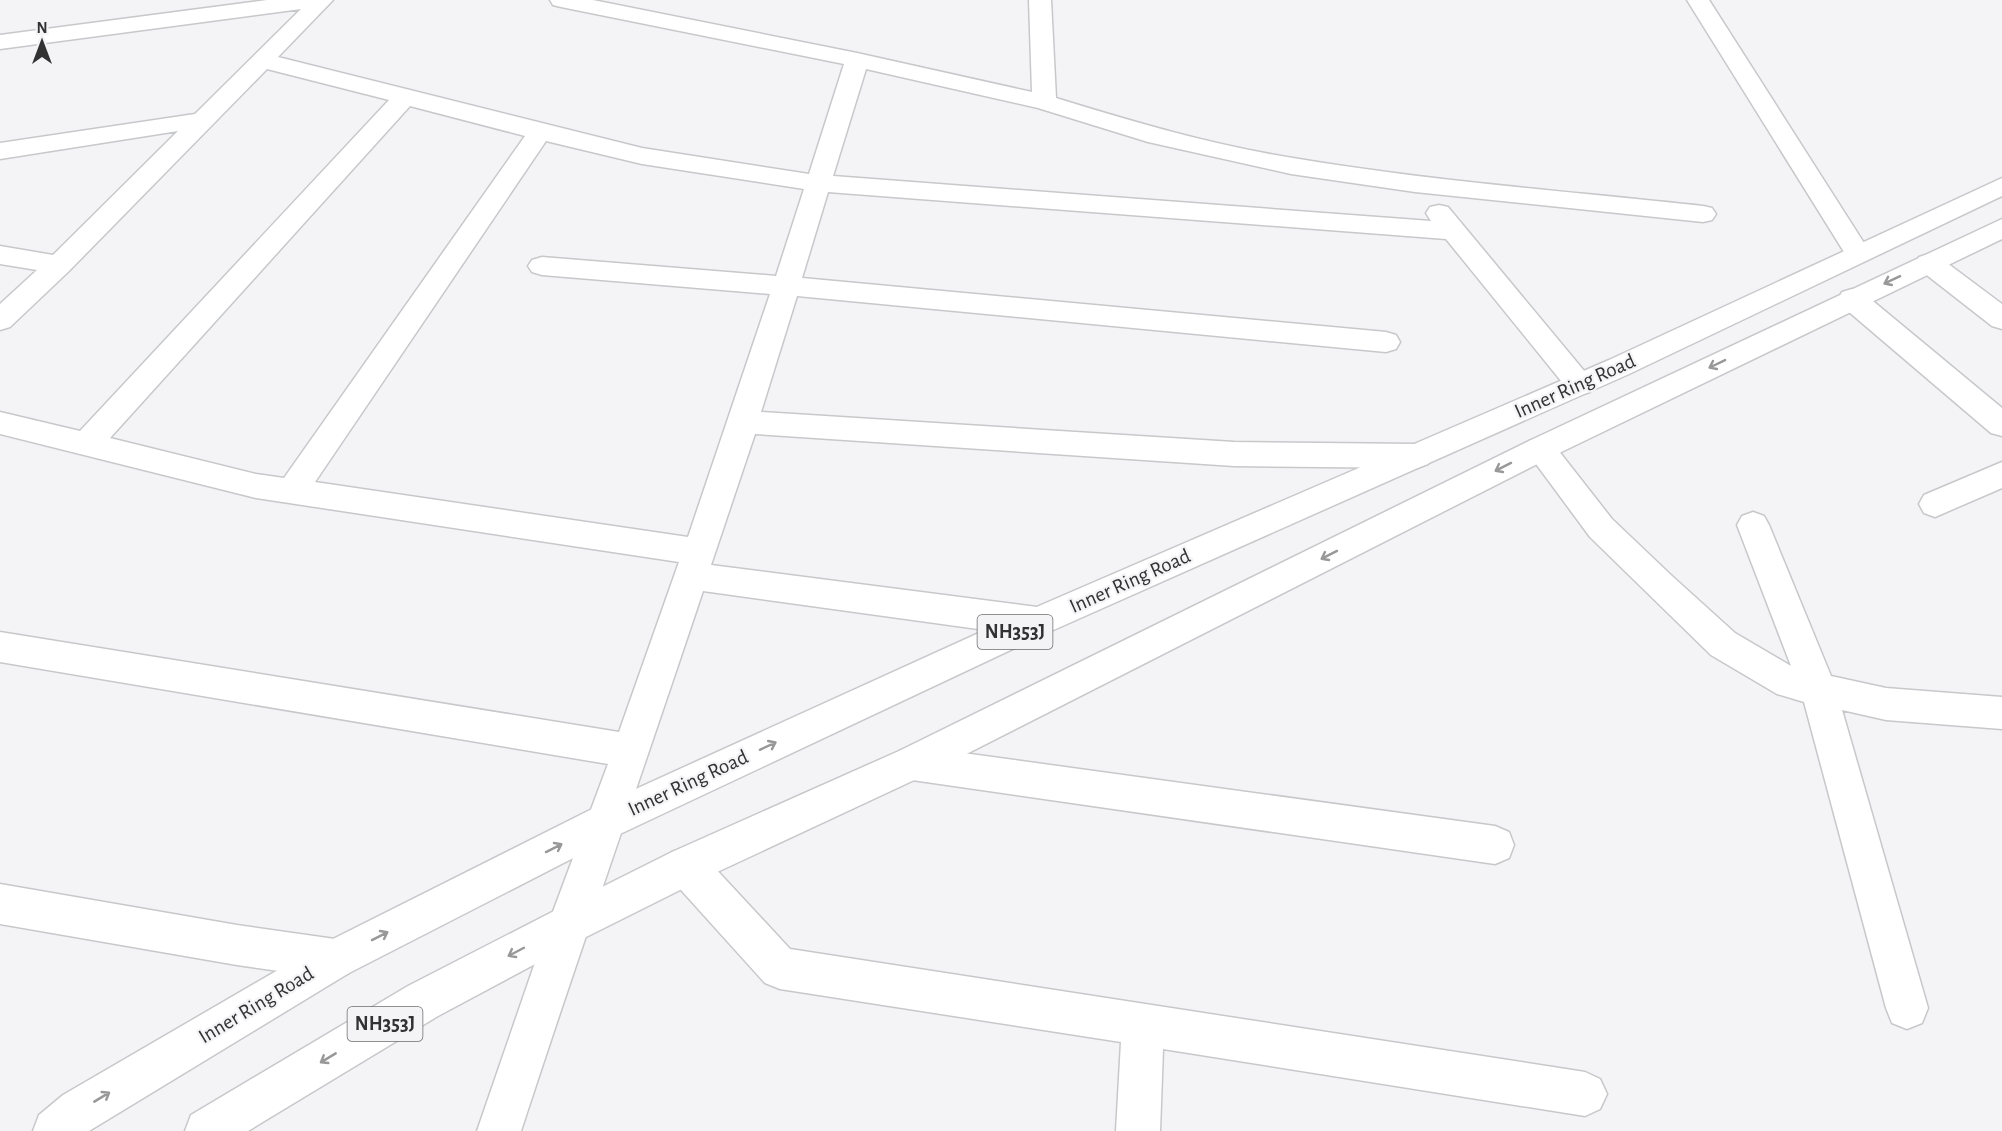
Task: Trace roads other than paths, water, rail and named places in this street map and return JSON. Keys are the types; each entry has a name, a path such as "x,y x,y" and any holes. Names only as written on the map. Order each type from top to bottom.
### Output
{"main road":[{"path":"166,0 197,16"},
{"path":"0,42 316,0"},
{"path":"0,320 59,266 322,0"},
{"path":"561,0 857,60 1044,102 1159,137 1291,166 1415,184 1703,214"},
{"path":"1041,0 1044,102"},
{"path":"1698,0 1858,254"},
{"path":"261,60 404,98 642,156 818,183 1453,231"},
{"path":"499,1131 743,422 857,60"},
{"path":"86,444 404,98"},
{"path":"0,151 203,120"},
{"path":"292,491 540,132"},
{"path":"1415,184 1580,384"},
{"name":"Inner Ring Road","path":"55,1131 79,1111 335,958 607,821 1037,622 1580,384 2002,186"},
{"name":"NH353J","path":"207,1131 423,1001 568,925 686,866 912,763 1540,449 2002,228"},
{"path":"0,255 59,266"},
{"path":"1929,263 2002,319"},
{"path":"542,266 786,286 1386,342"},
{"path":"1852,299 2002,425"},
{"path":"743,422 1234,454 1417,456"},
{"path":"0,423 256,486 1037,622"},
{"path":"1540,449 1601,528 1660,586 1723,644 1789,683 1886,704 2002,712"},
{"path":"1935,504 2002,474"},
{"path":"1753,525 1818,689 1907,1008"},
{"path":"0,647 631,751"},
{"path":"912,763 1495,845"},
{"path":"686,866 780,968 1585,1094"},
{"path":"0,904 237,945 335,958"},
{"path":"1138,1131 1143,1025"}]}
